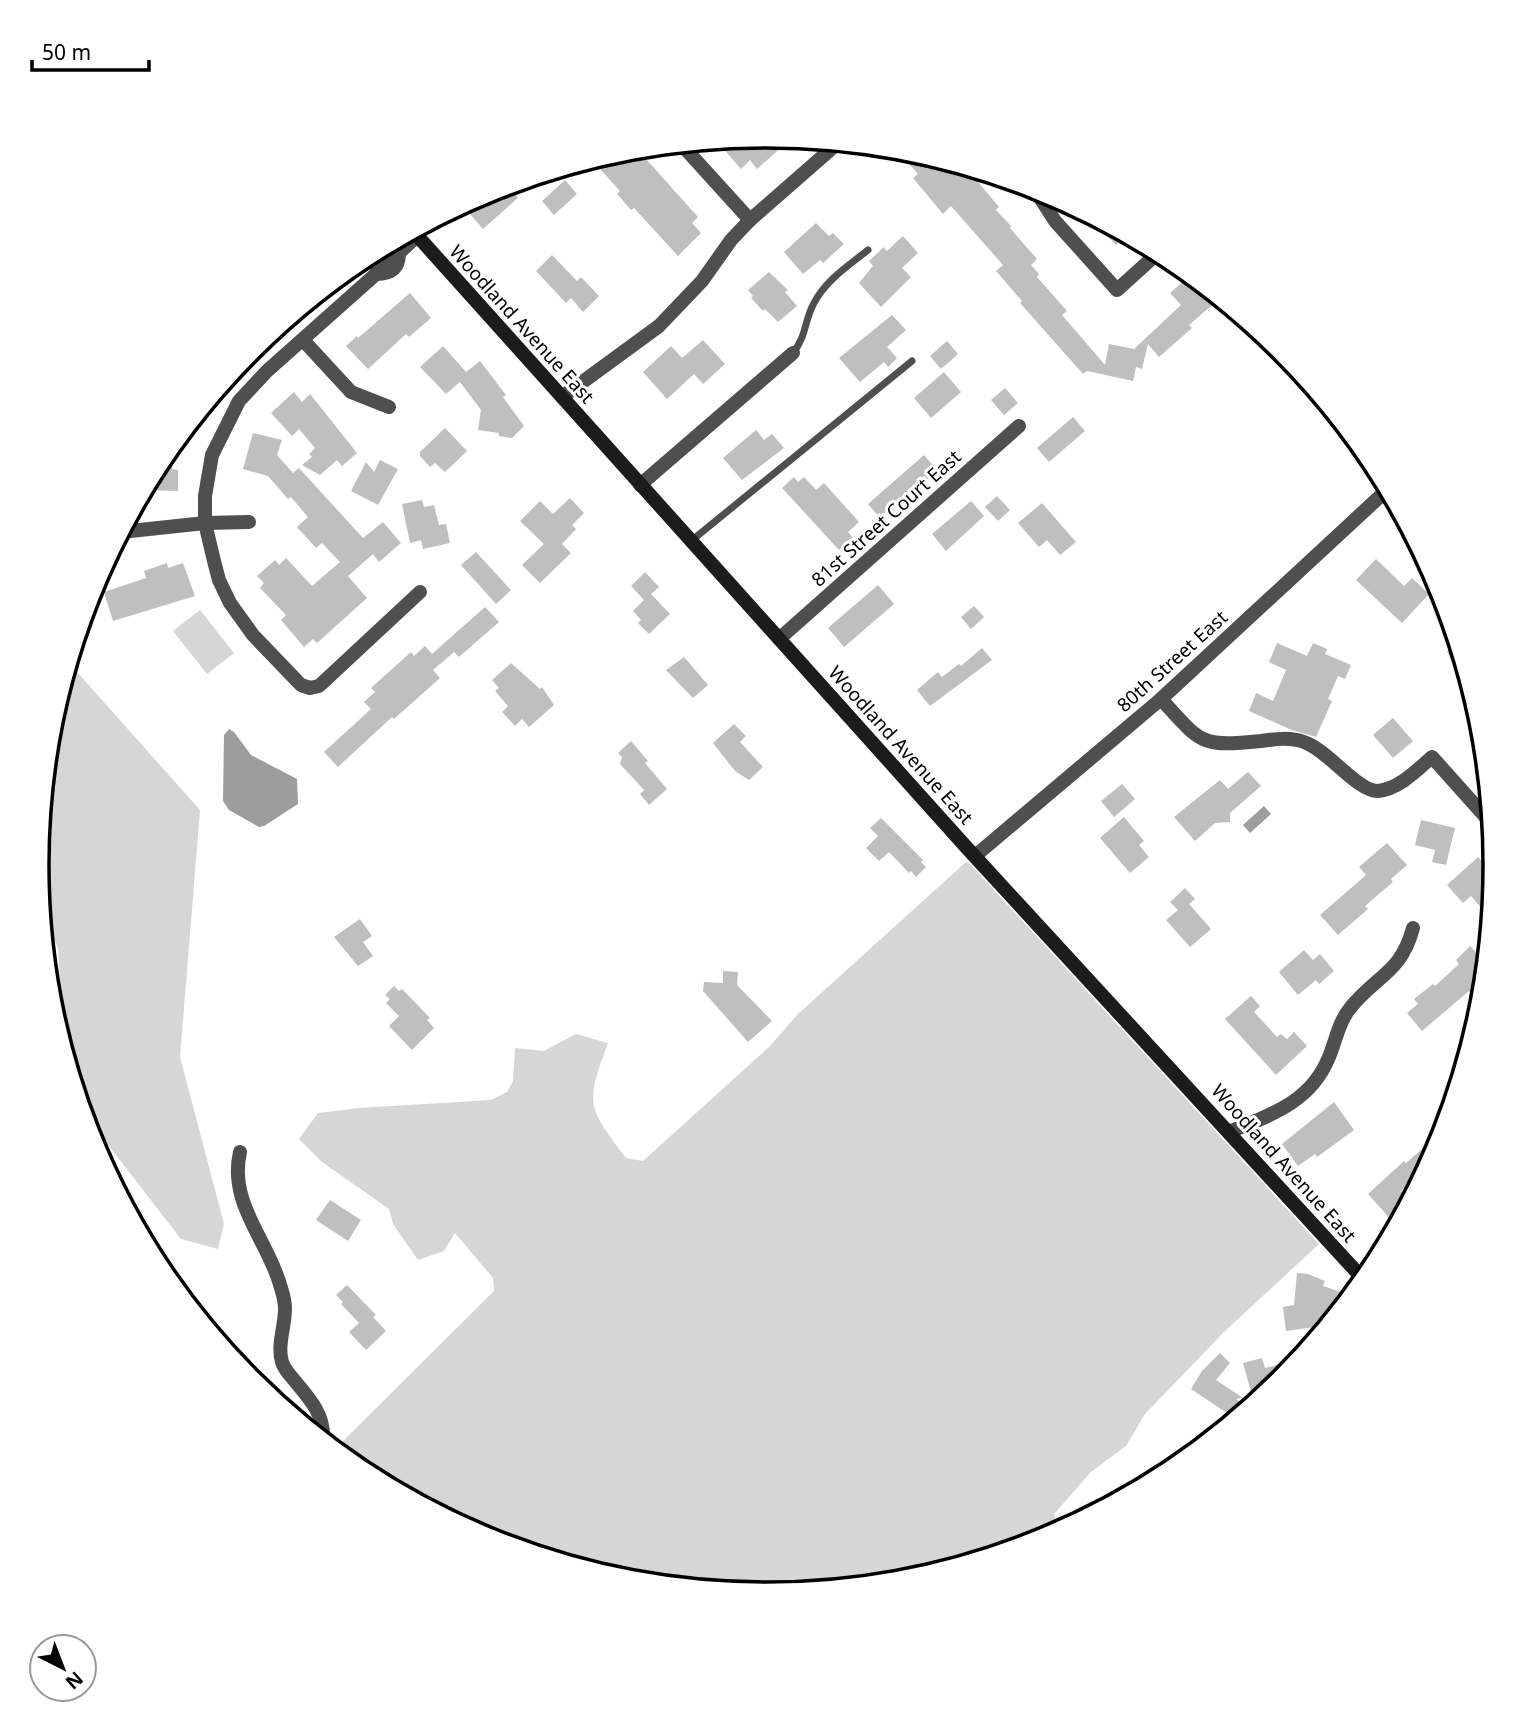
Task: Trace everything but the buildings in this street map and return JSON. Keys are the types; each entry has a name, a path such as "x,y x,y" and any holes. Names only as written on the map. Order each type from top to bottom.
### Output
{"street":[{"path":"562,397 659,326 702,281 731,240 750,220 828,151"},
{"path":"689,153 750,220"},
{"path":"1044,204 1055,221 1116,290 1150,260"},
{"name":"Woodland Avenue East","path":"419,238 975,856 1357,1272"},
{"path":"404,246 392,271 376,274 251,387 229,418 212,455 205,496 205,523 219,580 241,620 289,674 301,685 310,688 319,685 420,592"},
{"path":"303,340 351,393 389,407"},
{"path":"640,485 793,353"},
{"name":"81st Street Court East","path":"779,639 1019,426"},
{"name":"80th Street East","path":"975,856 1161,699 1381,496"},
{"path":"132,532 205,523 249,522"},
{"path":"1161,699 1188,729 1206,742 1227,744 1279,738 1300,740 1322,751 1361,785 1374,791 1386,789 1405,780 1432,757 1481,812"},
{"path":"1229,1132 1278,1112 1309,1090 1324,1069 1345,1015 1402,958 1413,928"},
{"path":"240,1152 238,1181 248,1216 281,1286 285,1308 282,1362 317,1408 322,1429"}],"lane":[{"path":"793,353 802,340 813,304 827,283 868,250"},
{"path":"691,541 912,361"}],"shaded area":[{"path":"200,610 234,653 207,674 173,631"},
{"path":"76,671 200,810 180,1057 224,1224 218,1249 181,1239 104,1139 73,1051 61,991 58,948 53,937 51,912 51,819 55,772"},
{"path":"229,729 251,755 297,779 298,804 264,826 259,827 229,810 223,801 224,735"},
{"path":"1264,806 1271,814 1250,833 1243,825"},
{"path":"966,862 1319,1244 1224,1332 1145,1414 1126,1446 1091,1472 1054,1514 1056,1521 997,1545 906,1569 860,1577 766,1583 673,1577 581,1559 536,1545 449,1509 408,1487 341,1443 494,1291 493,1278 455,1233 444,1251 418,1260 393,1224 389,1209 322,1162 299,1139 318,1113 491,1100 507,1092 513,1081 515,1048 544,1051 576,1034 608,1043 593,1093 597,1115 626,1158 643,1161 769,1047 798,1014"}]}
